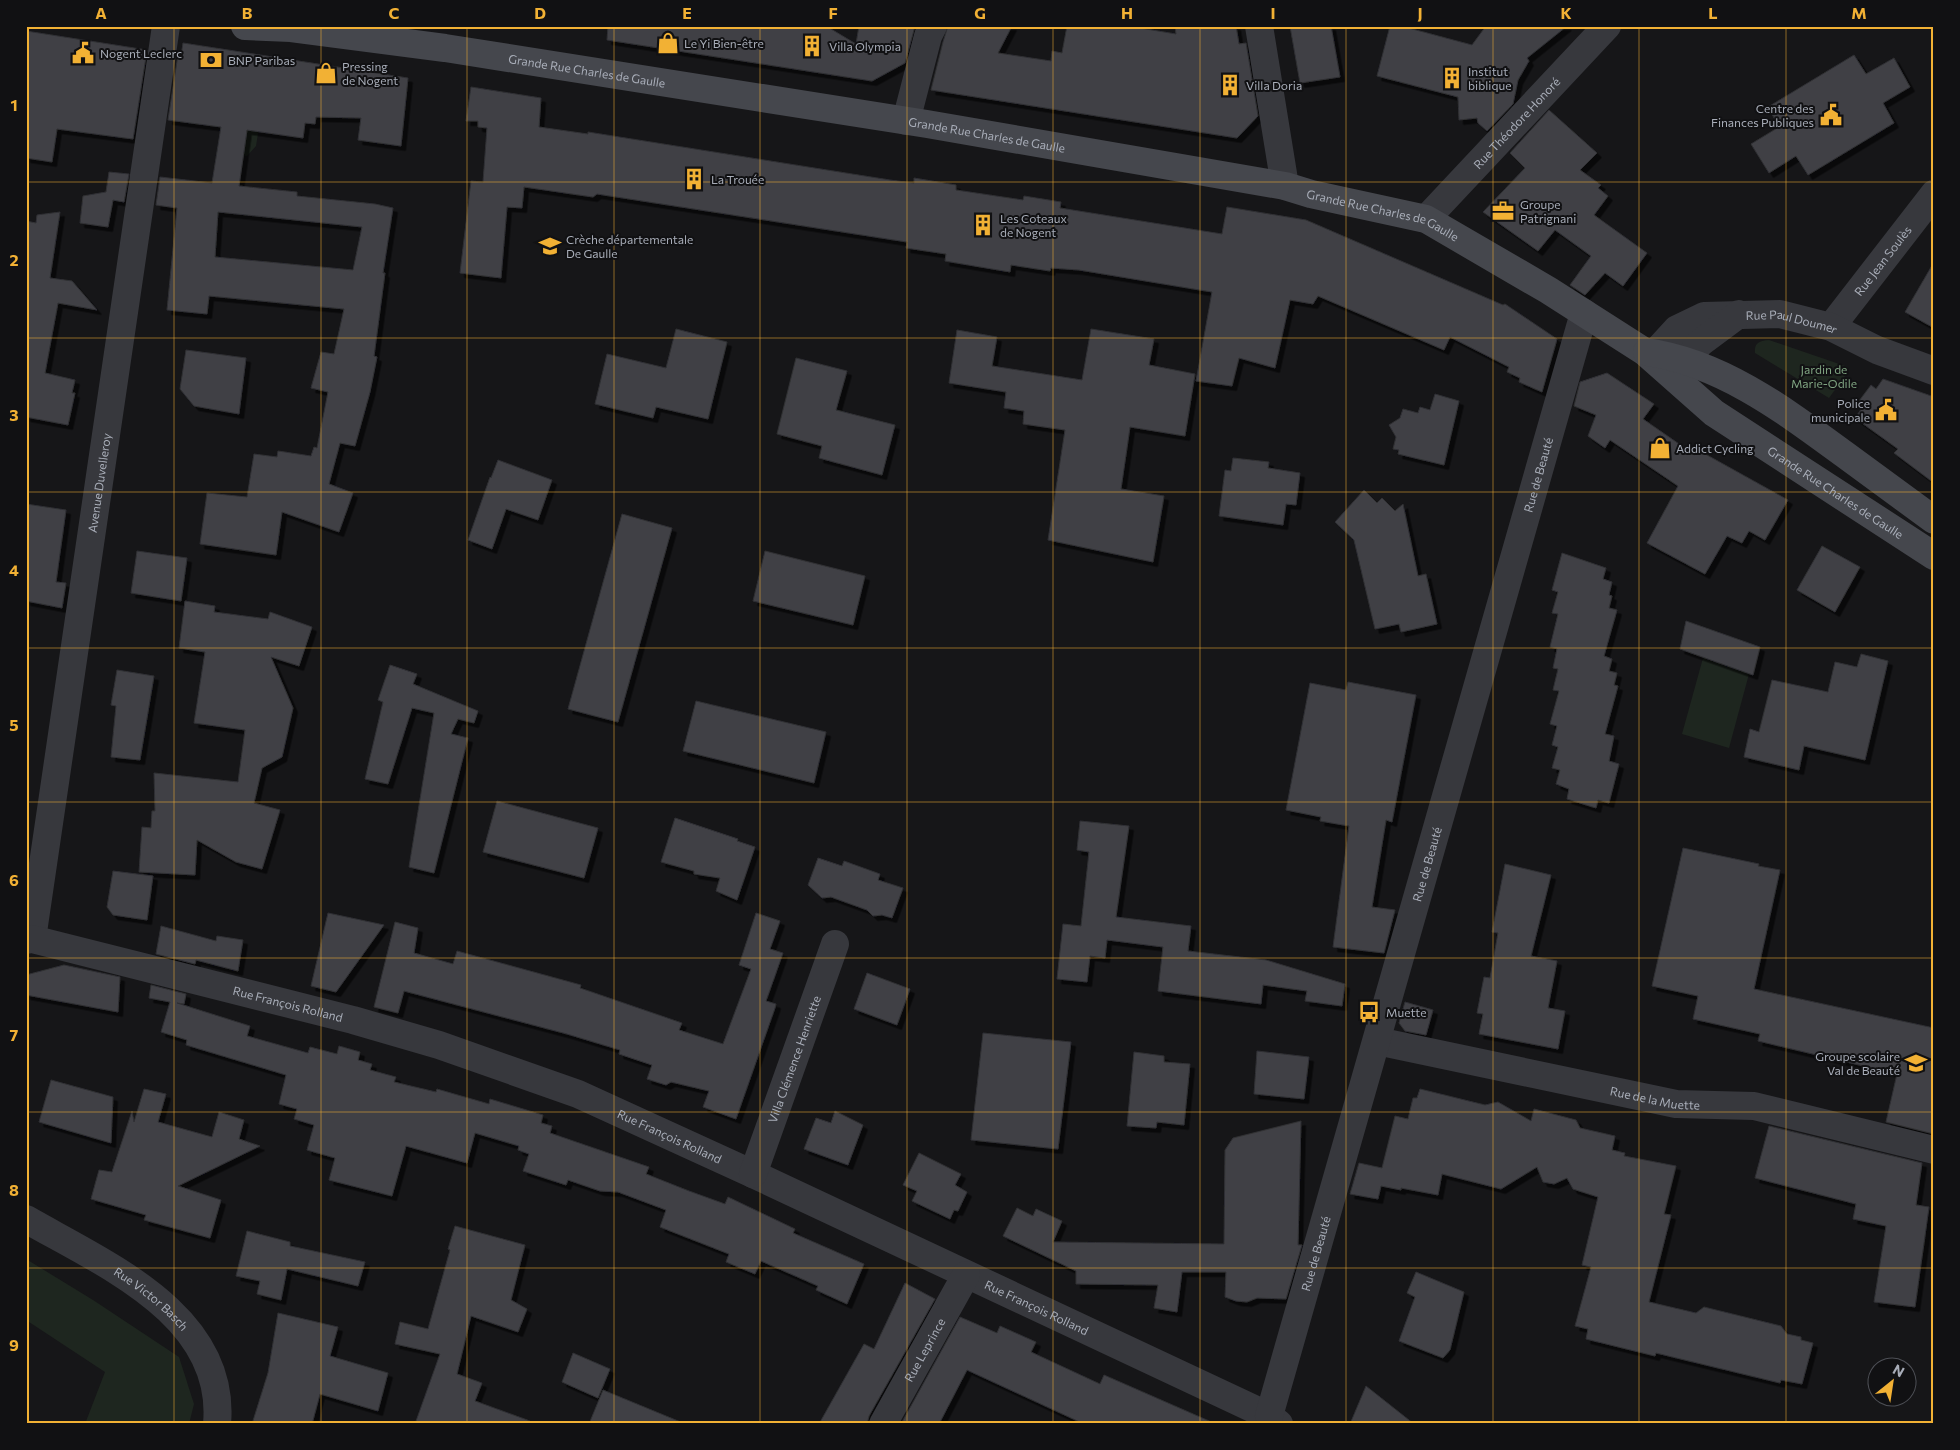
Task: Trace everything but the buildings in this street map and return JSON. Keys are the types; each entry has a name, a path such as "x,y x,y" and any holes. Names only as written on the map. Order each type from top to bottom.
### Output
{"main road":[{"name":"Grande Rue Charles de Gaulle","path":"245,26 289,27 445,48 906,121 1285,186 1311,194 1426,219 1680,368 1732,379 1818,435 1934,520"},
{"name":"Grande Rue Charles de Gaulle","path":"1680,368 1714,413 1934,556"}],"street":[{"name":"Avenue Duvelleroy","path":"29,940 166,26"},
{"path":"906,121 928,36 933,26"},
{"path":"1259,26 1285,186"},
{"name":"Rue Théodore Honoré","path":"1426,219 1603,28"},
{"name":"Rue Jean Soulès","path":"1831,327 1934,194"},
{"name":"Rue de Beauté","path":"1274,1420 1377,1041 1584,313"},
{"path":"1680,368 1700,343 1739,314"},
{"name":"Rue Paul Doumer","path":"1650,352 1686,323 1704,316 1780,314 1831,327 1877,350 1934,371"},
{"name":"Rue François Rolland","path":"29,940 298,1005 439,1045 578,1094 753,1174 1274,1420"},
{"name":"Villa Clémence Henriette","path":"753,1174 835,944"},
{"name":"Rue de la Muette","path":"1377,1041 1676,1104 1754,1106 1934,1150"},
{"name":"Rue Victor Basch","path":"26,1219 137,1284 172,1312 197,1342 211,1373 218,1407 217,1424"},
{"name":"Rue Leprince","path":"883,1424 966,1275"}],"green space":[{"path":"225,103 262,108 256,146 247,156 220,152 218,143 244,146 246,133 220,129"},
{"name":"Jardin de Marie-Odile","path":"1769,340 1848,367 1845,376 1829,398 1755,353 1755,346 1758,343"},
{"path":"1703,658 1749,674 1729,748 1682,734"},
{"path":"26,1259 93,1300 179,1357 194,1404 189,1424 85,1424 105,1372 26,1320"}],"place":[{"name":"Le Yi Bien-être","path":"668,43"},
{"name":"Villa Olympia","path":"812,46"},
{"name":"Nogent Leclerc","path":"83,53"},
{"name":"BNP Paribas","path":"211,60"},
{"name":"Pressing de Nogent","path":"326,73"},
{"name":"Institut biblique","path":"1452,78"},
{"name":"Villa Doria","path":"1230,85"},
{"name":"Centre des Finances Publiques","path":"1831,115"},
{"name":"La Trouée","path":"694,179"},
{"name":"Groupe Patrignani","path":"1503,211"},
{"name":"Les Coteaux de Nogent","path":"983,225"},
{"name":"Crèche départementale De Gaulle","path":"550,246"},
{"name":"Police municipale","path":"1886,410"},
{"name":"Addict Cycling","path":"1660,448"},
{"name":"Muette","path":"1369,1012"},
{"name":"Groupe scolaire Val de Beauté","path":"1916,1063"}]}
